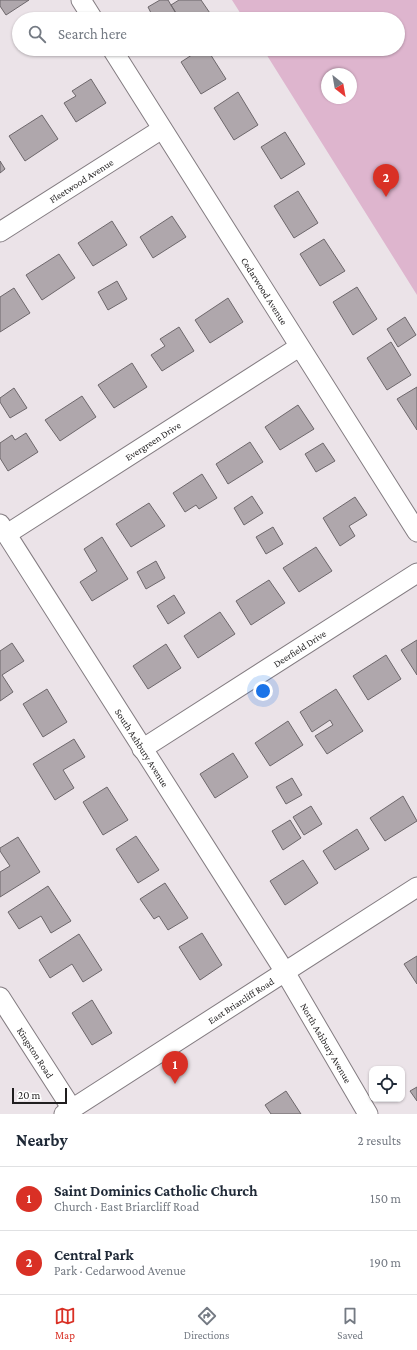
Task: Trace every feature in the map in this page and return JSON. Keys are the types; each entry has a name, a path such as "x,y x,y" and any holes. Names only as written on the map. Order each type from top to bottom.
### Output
{"street":[{"path":"81,0 89,12"},
{"name":"Cedarwood Avenue","path":"116,56 417,532"},
{"name":"Fleetwood Avenue","path":"0,232 162,129"},
{"name":"Evergreen Drive","path":"3,529 299,346"},
{"name":"South Ashbury Avenue","path":"3,529 142,750 285,972"},
{"name":"Deerfield Drive","path":"142,750 417,574"},
{"name":"East Briarcliff Road","path":"68,1112 417,887"},
{"name":"North Ashbury Avenue","path":"285,972 368,1114"},
{"name":"Kingston Road","path":"0,997 68,1112"}],"shaded area":[{"path":"232,0 417,0 417,295 267,56 405,56 405,12 240,12"}],"building":[{"path":"0,0 29,0 6,15 0,6"},
{"path":"160,0 168,0 175,12 150,12 148,7"},
{"path":"179,0 201,0 209,12 176,12 171,5"},
{"path":"190,56 211,56 226,79 201,94 181,62"},
{"path":"91,79 106,103 76,122 64,103 76,96 72,91"},
{"path":"238,92 258,125 234,140 214,108"},
{"path":"42,115 58,139 25,161 9,136"},
{"path":"285,132 305,164 281,179 261,147"},
{"path":"0,161 5,169 0,173"},
{"path":"298,191 318,223 294,238 274,206"},
{"path":"172,216 186,237 153,258 140,237"},
{"path":"112,221 127,245 93,266 78,243"},
{"path":"324,239 345,271 320,286 300,254"},
{"path":"59,254 75,278 42,300 26,275"},
{"path":"117,281 127,299 108,310 98,292"},
{"path":"357,287 377,319 353,335 333,302"},
{"path":"14,288 30,313 0,332 0,297"},
{"path":"228,298 243,322 210,343 195,320"},
{"path":"405,317 416,335 398,347 387,329"},
{"path":"179,327 194,351 162,371 151,355 165,346 160,339"},
{"path":"391,342 411,375 387,390 367,358"},
{"path":"132,363 147,387 114,408 98,385"},
{"path":"417,387 417,430 397,399"},
{"path":"14,388 27,408 10,418 0,402 0,398"},
{"path":"82,396 96,417 60,441 45,420"},
{"path":"298,405 314,429 280,450 265,427"},
{"path":"26,433 38,452 8,471 0,458 0,443 12,435 15,440"},
{"path":"250,442 263,462 228,484 216,464"},
{"path":"323,443 335,461 316,472 305,454"},
{"path":"202,474 217,498 199,509 196,505 185,512 173,493"},
{"path":"252,496 263,513 244,525 234,508"},
{"path":"355,497 367,515 349,526 355,536 340,546 323,518"},
{"path":"149,503 165,526 131,547 116,524"},
{"path":"273,527 283,544 266,554 256,537"},
{"path":"102,537 128,579 92,601 80,582 97,571 84,549"},
{"path":"316,547 332,571 299,592 283,568"},
{"path":"156,561 165,578 146,589 137,572"},
{"path":"269,580 285,603 251,625 236,601"},
{"path":"174,595 185,613 168,624 157,606"},
{"path":"220,612 235,634 198,658 184,636"},
{"path":"417,640 417,675 401,650"},
{"path":"12,643 24,661 2,675 13,692 0,701 0,651"},
{"path":"166,644 181,668 148,689 133,666"},
{"path":"386,655 401,679 368,700 353,676"},
{"path":"47,689 67,722 43,737 23,704"},
{"path":"336,689 363,731 327,754 315,736 333,725 330,720 312,732 300,712"},
{"path":"288,721 303,745 270,766 255,743"},
{"path":"74,739 85,757 63,770 74,788 55,800 33,764"},
{"path":"233,753 248,777 215,798 200,774"},
{"path":"292,778 302,795 286,804 276,787"},
{"path":"107,787 128,820 103,835 83,802"},
{"path":"403,796 417,821 385,841 370,818"},
{"path":"311,806 322,824 304,835 293,817"},
{"path":"290,820 301,838 283,850 272,831"},
{"path":"357,829 369,849 335,870 323,851"},
{"path":"136,836 159,870 138,883 116,849"},
{"path":"18,837 40,872 0,897 0,872 10,866 0,851 0,848"},
{"path":"303,860 318,883 285,905 270,881"},
{"path":"165,883 188,918 168,930 159,916 154,919 140,899"},
{"path":"48,886 71,921 51,933 41,916 19,929 8,912"},
{"path":"202,933 222,965 200,980 179,947"},
{"path":"79,934 102,970 83,982 72,964 50,978 39,960"},
{"path":"417,956 417,984 404,964"},
{"path":"92,1000 112,1033 92,1045 72,1013"},
{"path":"417,1087 417,1101 410,1091"},
{"path":"286,1091 301,1114 271,1114 265,1105"}],"place":[{"name":"Central Park","path":"386,197"},
{"name":"Saint Dominics Catholic Church","path":"175,1084"}]}
